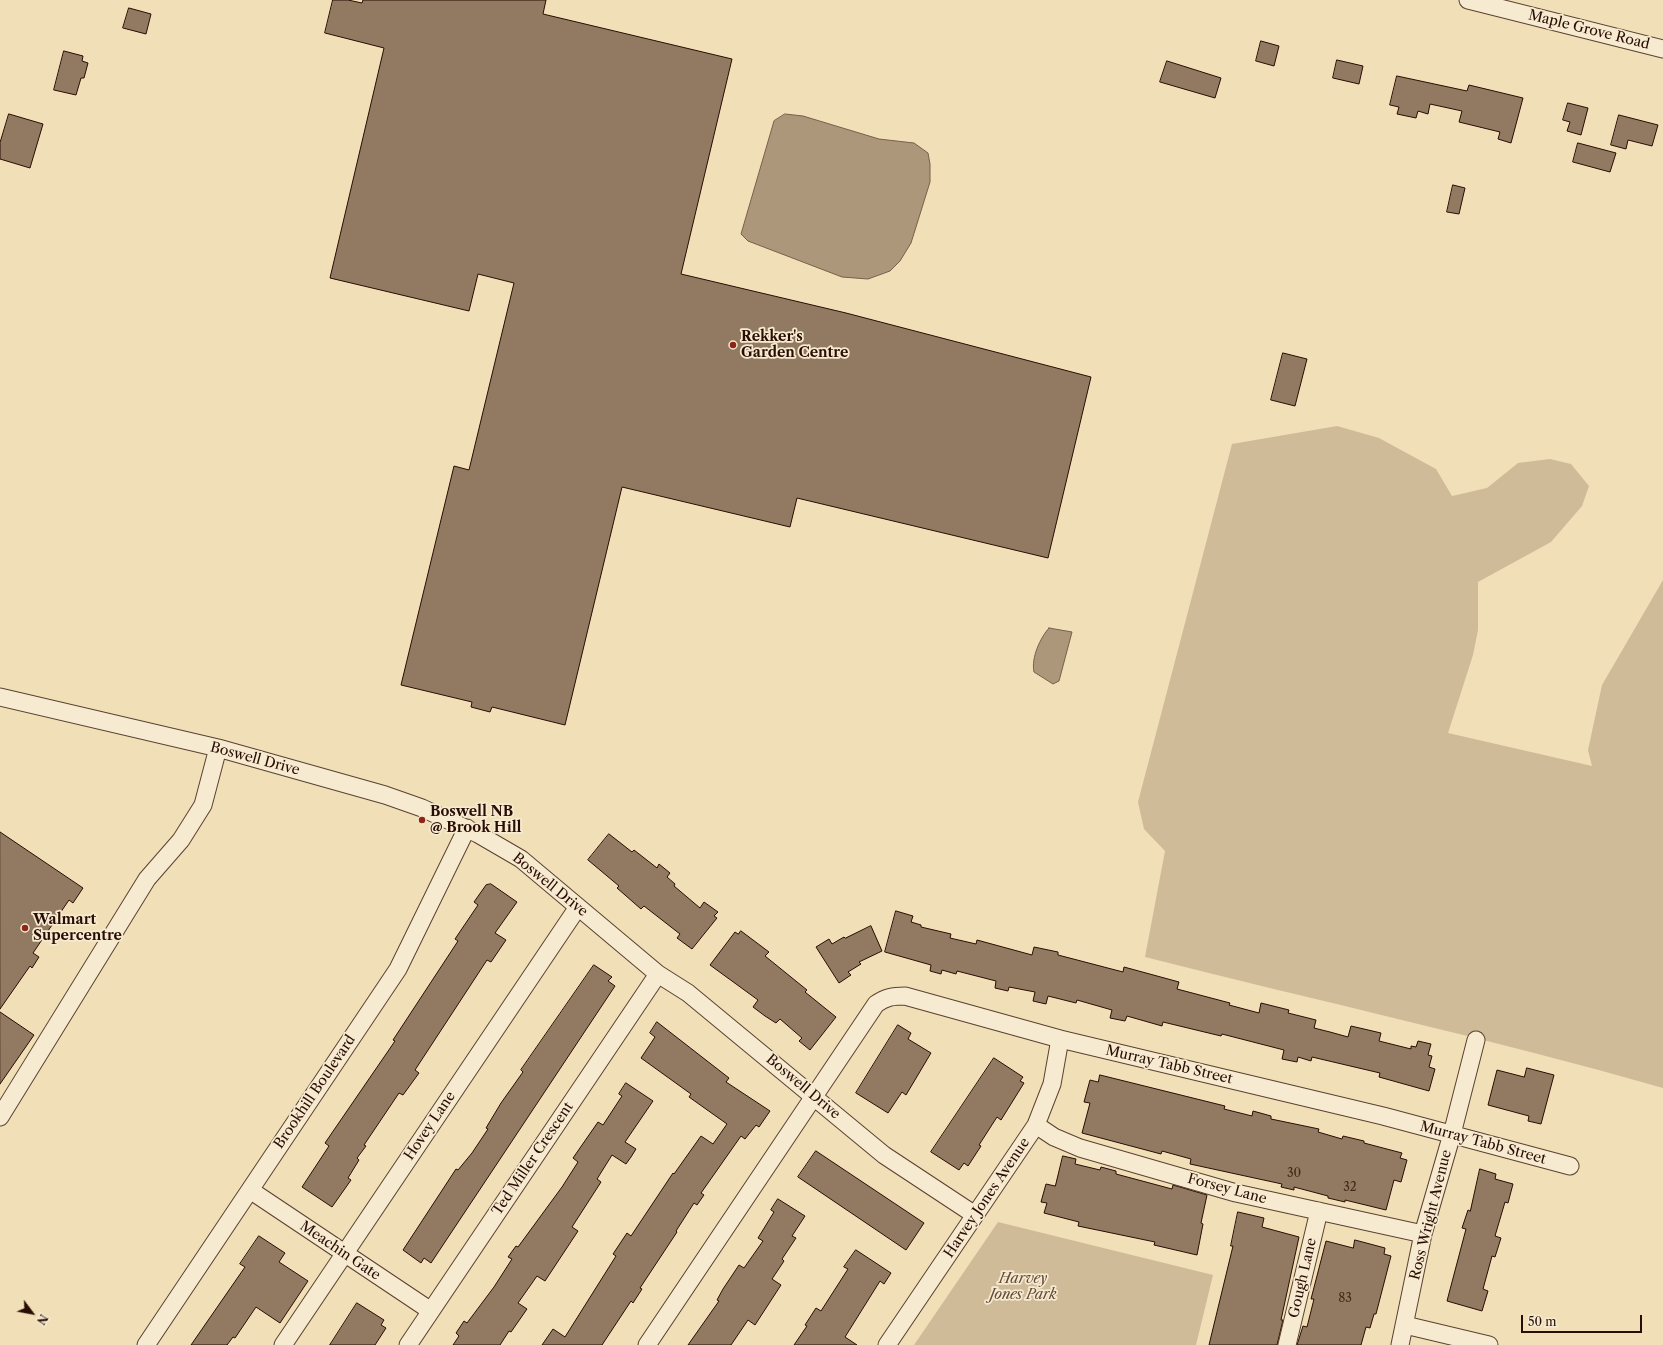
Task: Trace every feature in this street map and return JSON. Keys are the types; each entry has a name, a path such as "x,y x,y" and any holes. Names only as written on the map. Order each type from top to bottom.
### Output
{"street":[{"name":"Maple Grove Road","path":"1468,0 1663,49"},
{"name":"Boswell Drive","path":"0,697 218,748 385,795 422,808 467,828 521,859 658,974 688,993 884,1155 975,1215"},
{"path":"0,1117 147,879 181,840 203,805 218,748"},
{"name":"Brookhill Boulevard","path":"146,1345 398,969 467,828"},
{"name":"Hovey Lane","path":"283,1345 578,906"},
{"name":"Ted Miller Crescent","path":"408,1345 658,974"},
{"name":"Murray Tabb Street","path":"814,1096 876,1004 883,999 893,996 905,996 1060,1039 1452,1134 1570,1166"},
{"name":"Harvey Jones Avenue","path":"887,1345 1036,1125 1052,1084 1060,1039"},
{"name":"Ross Wright Avenue","path":"1400,1345 1424,1234 1476,1040"},
{"path":"647,1345 814,1096"},
{"name":"Forsey Lane","path":"1036,1125 1054,1137 1080,1148 1236,1193 1424,1234"},
{"name":"Meachin Gate","path":"250,1190 431,1311"},
{"name":"Gough Lane","path":"1287,1345 1319,1211"},
{"path":"1405,1325 1489,1345"}],"green space":[{"path":"1337,426 1379,438 1436,469 1452,496 1487,488 1518,463 1550,459 1571,464 1589,486 1582,506 1551,542 1478,582 1478,630 1473,655 1448,733 1592,766 1588,750 1602,685 1663,580 1663,1088 1534,1053 1145,957 1165,851 1144,829 1138,802 1232,444"},
{"name":"Harvey Jones Park","path":"998,1222 1213,1275 1196,1345 914,1345"}],"shaded area":[{"path":"785,114 803,116 879,139 914,143 928,153 930,164 930,182 911,243 900,261 890,271 868,279 842,277 748,241 741,234 774,121"},
{"path":"1049,628 1072,632 1059,681 1053,684 1034,672 1033,666 1037,648 1042,637"}],"building":[{"name":"Rekker's Garden Centre","path":"333,0 348,0 362,3 363,0 546,0 543,14 732,59 681,274 846,313 1091,377 1048,558 797,498 790,527 622,487 565,725 492,707 490,712 471,707 472,702 401,685 454,466 469,470 514,283 478,274 469,311 330,278 384,48 325,33"},
{"path":"129,8 151,14 146,34 123,28"},
{"path":"1261,41 1279,46 1274,66 1256,61"},
{"path":"64,51 83,56 82,61 88,63 84,78 81,78 76,95 54,90"},
{"path":"1337,60 1363,66 1359,84 1333,78"},
{"path":"1167,61 1221,78 1215,98 1160,82"},
{"path":"1397,76 1467,91 1469,85 1523,98 1511,143 1498,139 1500,132 1459,122 1462,111 1430,104 1428,114 1418,111 1416,118 1397,114 1399,107 1390,105"},
{"path":"1568,103 1588,108 1581,135 1567,131 1570,122 1563,120"},
{"path":"9,114 43,124 30,168 0,159 0,143"},
{"path":"1619,115 1658,125 1652,146 1628,140 1626,149 1611,145"},
{"path":"1578,143 1616,153 1610,172 1573,162"},
{"path":"1453,185 1465,188 1459,214 1447,212"},
{"path":"1283,353 1307,359 1295,406 1271,400"},
{"name":"Walmart Supercentre","path":"0,832 83,888 73,903 69,900 33,953 39,957 32,968 30,966 0,1009"},
{"path":"609,834 632,852 634,850 657,868 659,864 670,873 667,877 675,884 674,886 700,908 704,902 718,912 714,916 717,918 692,949 677,938 680,934 644,906 641,909 617,888 619,886 588,860"},
{"path":"491,884 517,902 495,933 506,940 491,962 487,960 415,1070 419,1073 403,1095 399,1093 364,1145 366,1146 357,1158 359,1160 348,1178 351,1180 332,1207 302,1187 329,1146 325,1143 395,1041 393,1040 458,941 455,939 478,905 474,902 486,885"},
{"path":"896,911 913,916 911,922 921,925 921,927 951,934 950,938 976,944 977,940 1032,955 1034,947 1058,952 1058,955 1123,972 1124,967 1179,982 1177,989 1230,1003 1229,1005 1259,1013 1261,1003 1289,1010 1288,1013 1316,1020 1314,1028 1348,1037 1351,1026 1381,1033 1379,1041 1411,1049 1411,1046 1416,1047 1418,1041 1431,1044 1428,1055 1432,1056 1429,1067 1435,1069 1429,1091 1379,1077 1380,1073 1312,1057 1311,1061 1298,1057 1297,1062 1282,1059 1284,1050 1222,1034 1221,1036 1163,1022 1162,1026 1127,1016 1125,1021 1110,1018 1112,1010 1077,1000 1076,1003 1048,996 1046,1004 1033,1001 1035,992 1009,987 1008,991 995,988 996,981 957,971 956,974 942,970 941,974 930,971 931,965 885,952"},
{"path":"871,926 882,951 859,962 861,964 848,972 851,975 839,983 816,947 829,939 832,944 844,937 845,938"},
{"path":"741,931 769,952 765,956 807,990 805,992 836,1017 810,1050 799,1041 802,1038 780,1019 776,1023 753,1007 758,1000 710,965 735,932 738,934"},
{"path":"594,965 612,977 608,981 615,986 431,1263 424,1258 421,1263 403,1250 456,1169 458,1170 472,1153 488,1129 486,1128 501,1103 523,1072 521,1070"},
{"path":"0,1012 34,1035 0,1084"},
{"path":"657,1022 729,1078 726,1082 770,1111 759,1127 756,1125 745,1139 741,1136 701,1193 704,1195 697,1205 694,1203 676,1231 677,1232 640,1288 642,1289 633,1303 631,1301 602,1345 542,1345 553,1329 565,1337 616,1256 613,1254 627,1233 631,1236 673,1173 674,1174 701,1136 713,1144 727,1124 689,1097 691,1094 641,1058 655,1037 650,1033"},
{"path":"898,1025 911,1033 908,1039 931,1053 906,1095 902,1092 888,1113 856,1093"},
{"path":"994,1058 1023,1077 1020,1081 1024,1083 1001,1120 997,1117 979,1145 981,1146 968,1166 964,1163 959,1170 931,1152"},
{"path":"1527,1068 1554,1075 1541,1124 1528,1121 1529,1116 1488,1105 1497,1070 1524,1077"},
{"path":"1100,1075 1225,1106 1224,1109 1252,1116 1253,1111 1271,1116 1271,1119 1319,1129 1318,1132 1342,1139 1343,1136 1402,1153 1400,1158 1407,1160 1401,1182 1394,1180 1386,1210 1345,1200 1345,1202 1328,1198 1328,1196 1294,1187 1294,1190 1281,1187 1282,1184 1190,1164 1191,1159 1162,1151 1161,1154 1082,1133 1090,1103 1084,1102 1090,1080 1098,1082"},
{"path":"626,1083 653,1101 625,1142 636,1149 631,1157 626,1164 612,1155 597,1179 601,1182 572,1227 578,1231 545,1281 537,1276 518,1303 527,1309 511,1332 509,1331 500,1345 453,1345 459,1336 456,1333 464,1321 467,1323 494,1287 512,1259 508,1257 516,1246 518,1247 562,1187 578,1162 573,1158 598,1122 603,1125 622,1096 619,1094"},
{"path":"816,1151 924,1223 906,1250 798,1177"},
{"path":"1063,1156 1076,1159 1075,1164 1100,1170 1101,1167 1116,1171 1116,1174 1172,1189 1173,1185 1207,1195 1201,1223 1203,1224 1197,1255 1154,1245 1155,1242 1078,1226 1079,1222 1044,1213 1047,1203 1041,1202 1046,1184 1055,1186"},
{"path":"1480,1169 1496,1174 1495,1179 1513,1184 1508,1203 1505,1202 1495,1236 1501,1238 1495,1257 1492,1256 1483,1289 1488,1291 1482,1311 1447,1301 1466,1229 1462,1228 1468,1210 1470,1211"},
{"path":"778,1199 805,1216 792,1236 796,1238 782,1259 784,1261 772,1279 781,1285 755,1325 748,1320 731,1345 688,1345 719,1301 717,1300 723,1289 739,1265 744,1268 763,1241 758,1238 774,1212 771,1210"},
{"path":"1238,1212 1264,1218 1262,1227 1299,1237 1277,1345 1209,1345 1233,1246 1231,1246"},
{"path":"259,1236 285,1253 279,1262 308,1281 280,1323 256,1307 235,1338 233,1337 227,1345 191,1345 245,1267 240,1264"},
{"path":"1355,1240 1385,1248 1384,1254 1391,1256 1376,1314 1374,1314 1370,1328 1366,1327 1361,1345 1297,1345 1303,1326 1307,1327 1314,1299 1311,1299 1326,1241 1353,1248"},
{"path":"856,1250 891,1273 884,1284 880,1281 845,1337 857,1345 794,1345 807,1326 805,1325 816,1308 821,1311 848,1269 844,1267"},
{"path":"357,1303 384,1320 381,1325 386,1328 375,1345 330,1345"}],"place":[{"name":"Rekker's Garden Centre","path":"733,345"},
{"name":"Boswell NB @ Brook Hill","path":"422,820"},
{"name":"Walmart Supercentre","path":"25,928"}]}
